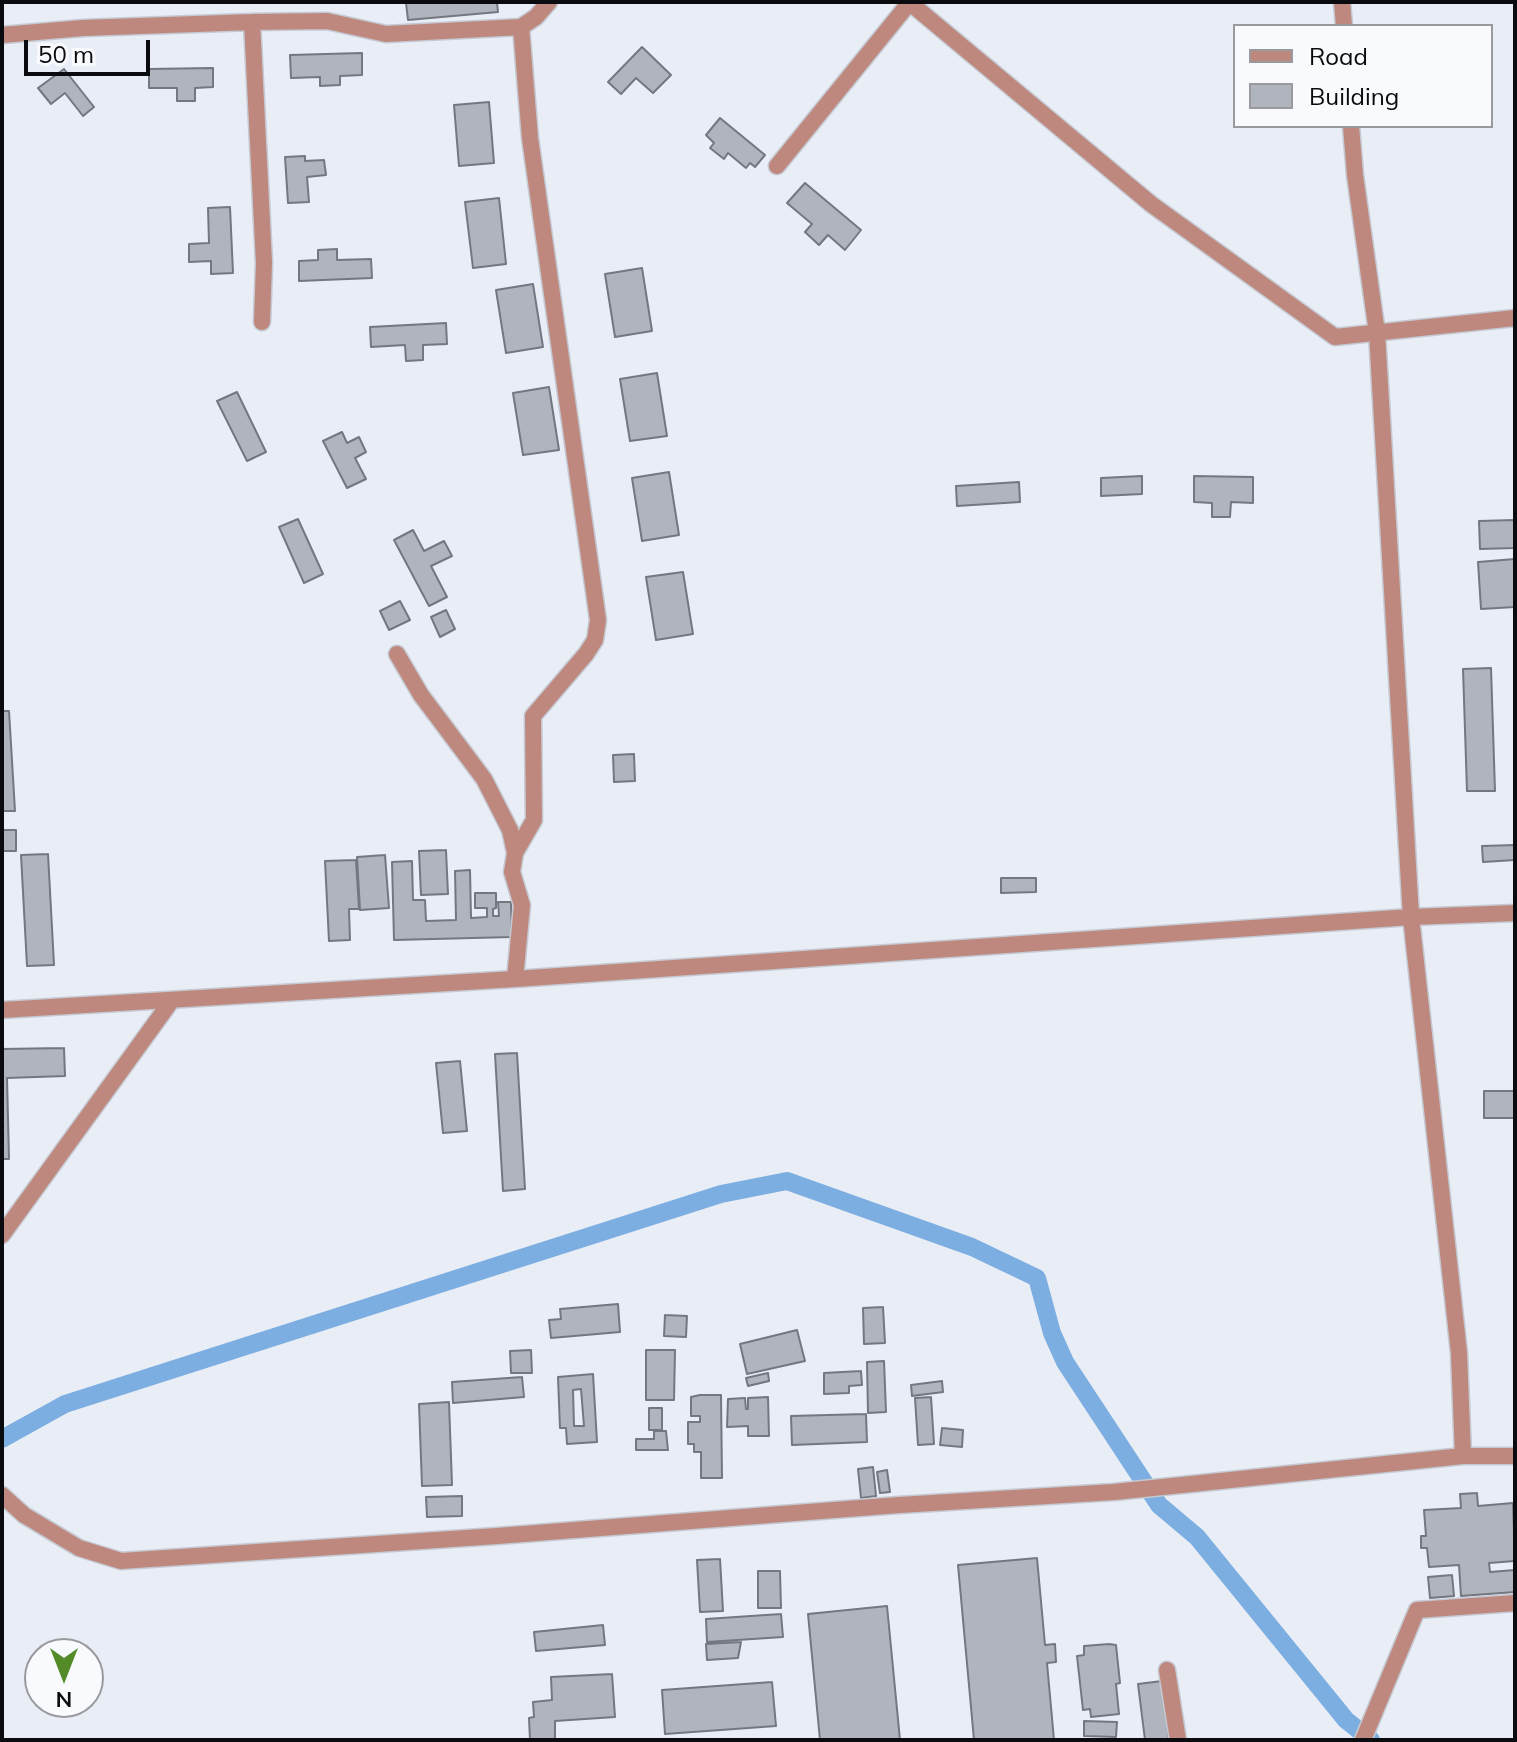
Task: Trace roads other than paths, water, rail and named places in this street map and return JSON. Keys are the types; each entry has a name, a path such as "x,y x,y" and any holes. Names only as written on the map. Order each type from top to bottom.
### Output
{"street":[{"path":"2,35 83,28 252,22 327,21 386,34 521,27 536,17 549,2"},
{"path":"777,166 909,2 1151,204 1335,337 1515,318"},
{"path":"1342,2 1344,24"},
{"path":"252,22 264,263 262,322"},
{"path":"515,979 522,905 512,872 515,853 534,820 533,716 586,654 595,640 598,620 530,138 521,27"},
{"path":"1351,128 1377,333 1411,917 1459,1353 1463,1456"},
{"path":"397,654 421,695 484,779 510,830 515,853"},
{"path":"2,1010 515,979 1411,917 1515,913"},
{"path":"2,1235 172,1000"},
{"path":"2,1495 24,1515 79,1548 121,1561 1114,1492 1463,1456 1515,1456"},
{"path":"1363,1740 1417,1610 1515,1603"},
{"path":"1167,1670 1178,1740"}],"waterway":[{"path":"2,1439 65,1404 721,1194 787,1181 972,1247 1037,1278 1052,1333 1065,1362 1159,1505 1197,1537 1346,1720 1371,1740"}]}
